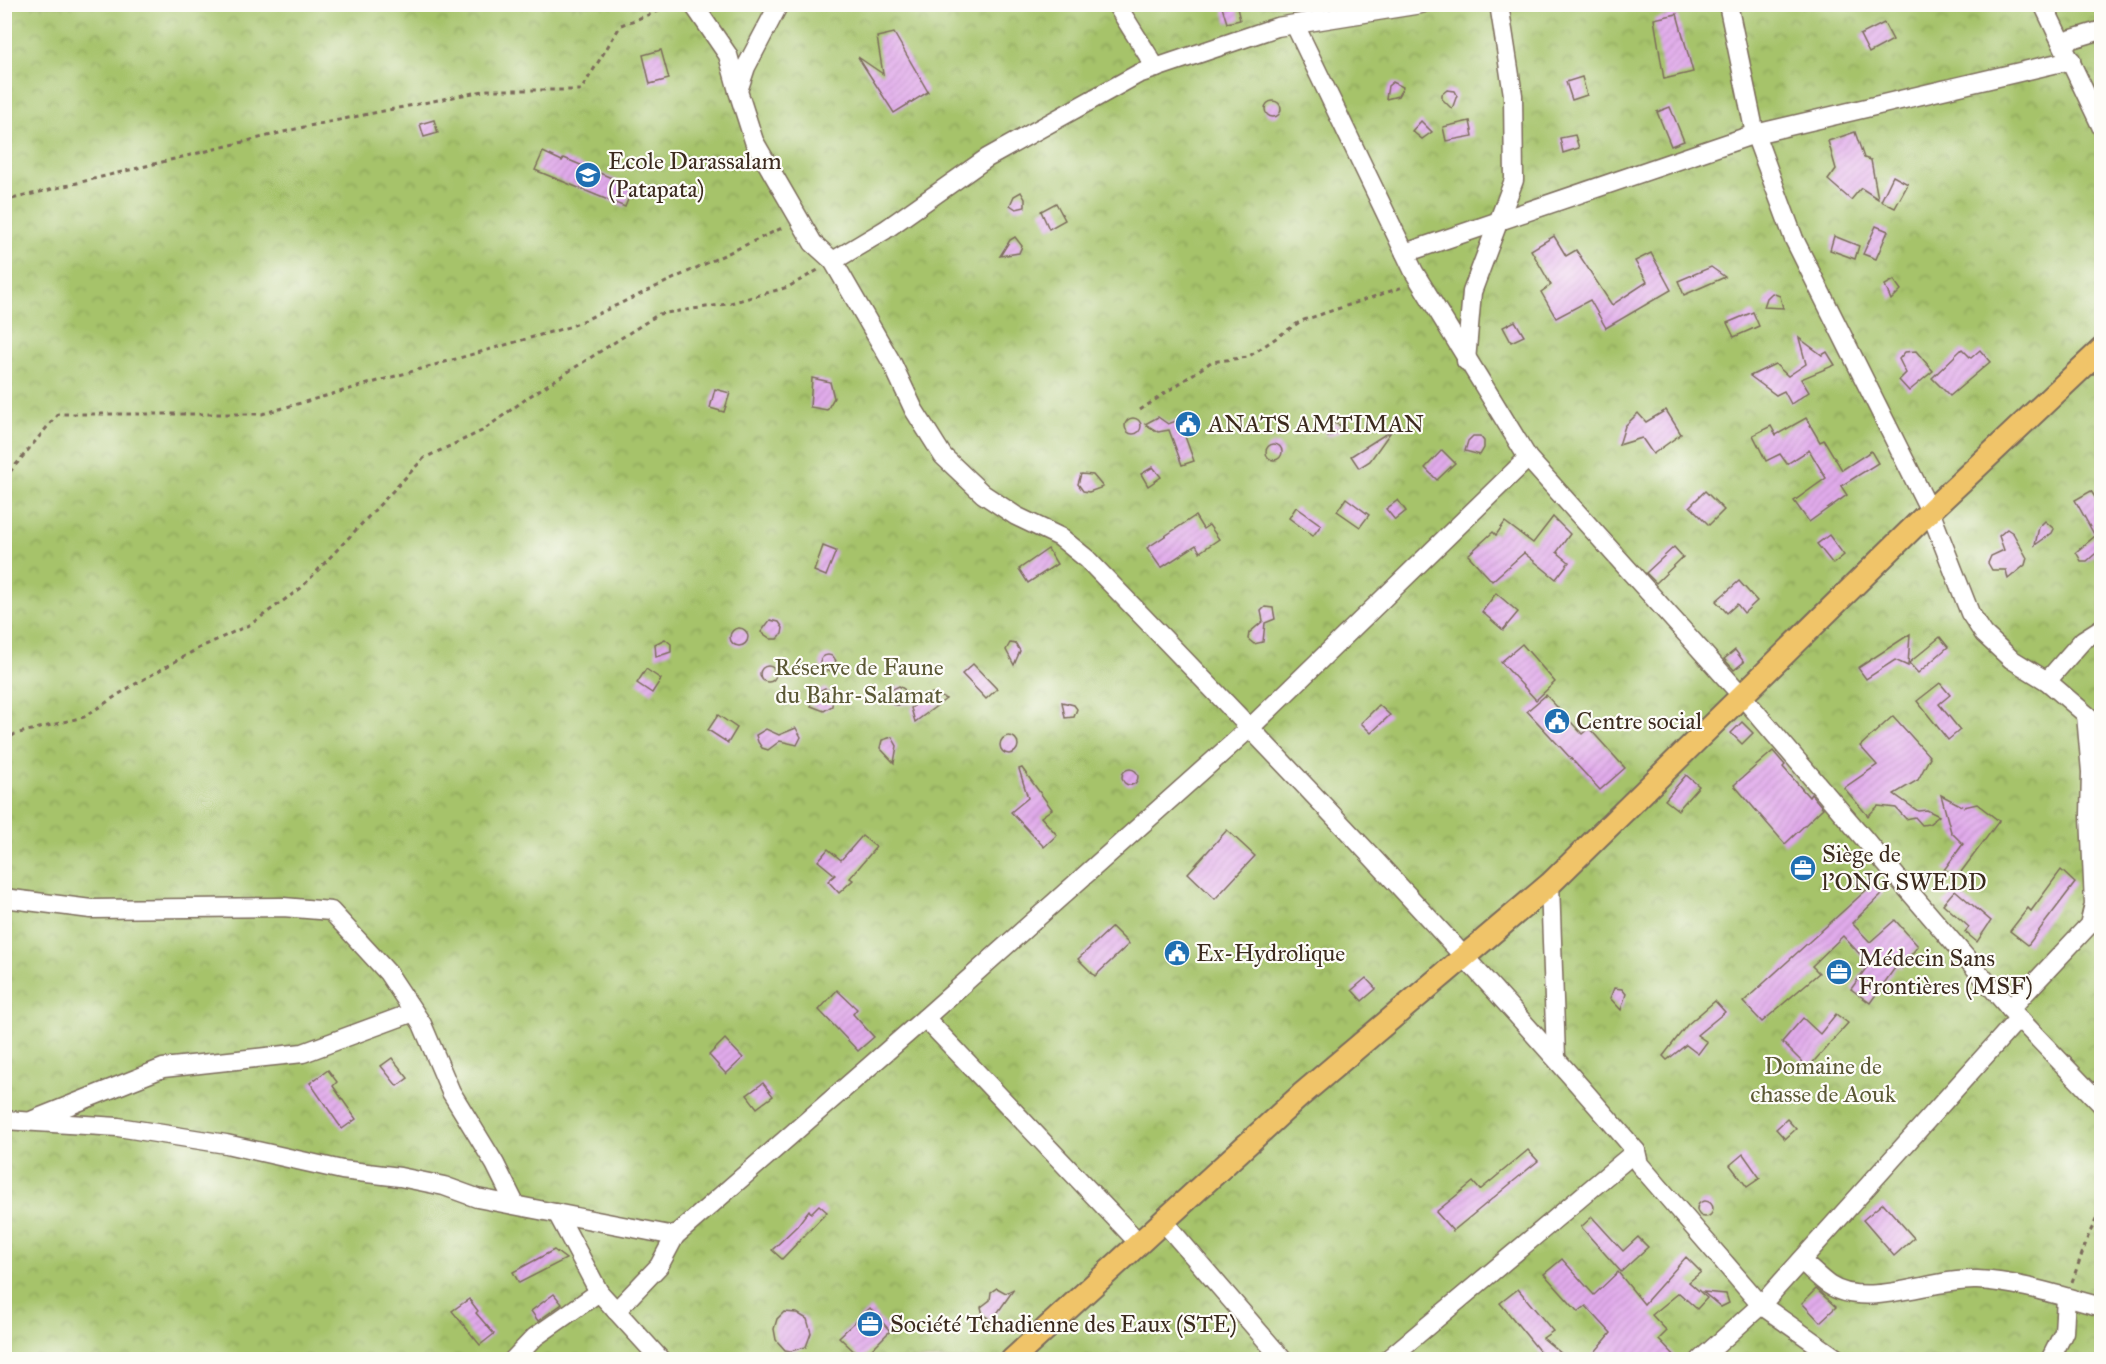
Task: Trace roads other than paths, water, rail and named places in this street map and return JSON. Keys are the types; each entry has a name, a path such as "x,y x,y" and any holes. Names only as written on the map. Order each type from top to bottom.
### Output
{"main road":[{"path":"1012,1359 1301,1095 1550,884 1930,511 2102,349"}],"street":[{"path":"693,4 728,55 754,141 813,243 834,261 892,363 914,410 943,456 983,494 1016,516 1060,537 1087,559 1251,727 1556,1057 1636,1150 1639,1164 1761,1305 1839,1359"},
{"path":"738,91 746,67 779,4"},
{"path":"1105,4 1120,10 1155,68"},
{"path":"834,261 885,230 987,158 1138,74 1277,27 1421,4"},
{"path":"1466,361 1472,292 1514,180 1513,95 1499,4"},
{"path":"1728,4 1755,134 1794,239 1930,511 1970,613 1984,634 2011,659 2047,681 2102,728"},
{"path":"2043,4 2102,128"},
{"path":"1295,25 1419,281 1466,361 1528,458 1742,696 2014,1014 2102,1105"},
{"path":"2062,42 2102,30"},
{"path":"1405,254 1755,134 2071,60"},
{"path":"615,1311 659,1266 675,1236 926,1018 1251,727 1528,458"},
{"path":"2047,681 2083,640 2102,628"},
{"path":"2086,715 2091,772 2090,815 2094,887 2089,925"},
{"path":"1550,884 1556,1057"},
{"path":"4,898 91,909 284,907 331,911 388,973 414,1012 451,1092 495,1164 515,1204"},
{"path":"1700,1359 1761,1305 1801,1261 2014,1014 2102,907"},
{"path":"28,1122 164,1068 303,1053 414,1012"},
{"path":"926,1018 1139,1243"},
{"path":"4,1120 118,1128 226,1144 342,1170 400,1177 444,1186 477,1198 675,1236"},
{"path":"1387,1359 1636,1150"},
{"path":"557,1213 599,1292 661,1359"},
{"path":"1163,1221 1283,1359"},
{"path":"1801,1261 1829,1285 1851,1294 1876,1294 1974,1280 2008,1282 2102,1307"},
{"path":"513,1359 535,1337 599,1292"},
{"path":"2050,1359 2064,1332 2066,1298"}],"place":[{"name":"Ecole Darassalam (Patapata)","path":"588,175"},
{"name":"ANATS AMTIMAN","path":"1188,424"},
{"name":"Centre social","path":"1557,721"},
{"name":"Siège de l'ONG SWEDD","path":"1803,868"},
{"name":"Ex-Hydrolique","path":"1177,953"},
{"name":"Médecin Sans Frontières (MSF)","path":"1839,972"},
{"name":"Société Tchadienne des Eaux (STE)","path":"870,1324"}],"park label":[{"name":"Réserve de Faune du Bahr-Salamat","path":"859,681"},
{"name":"Domaine de chasse de Aouk","path":"1823,1080"}]}
